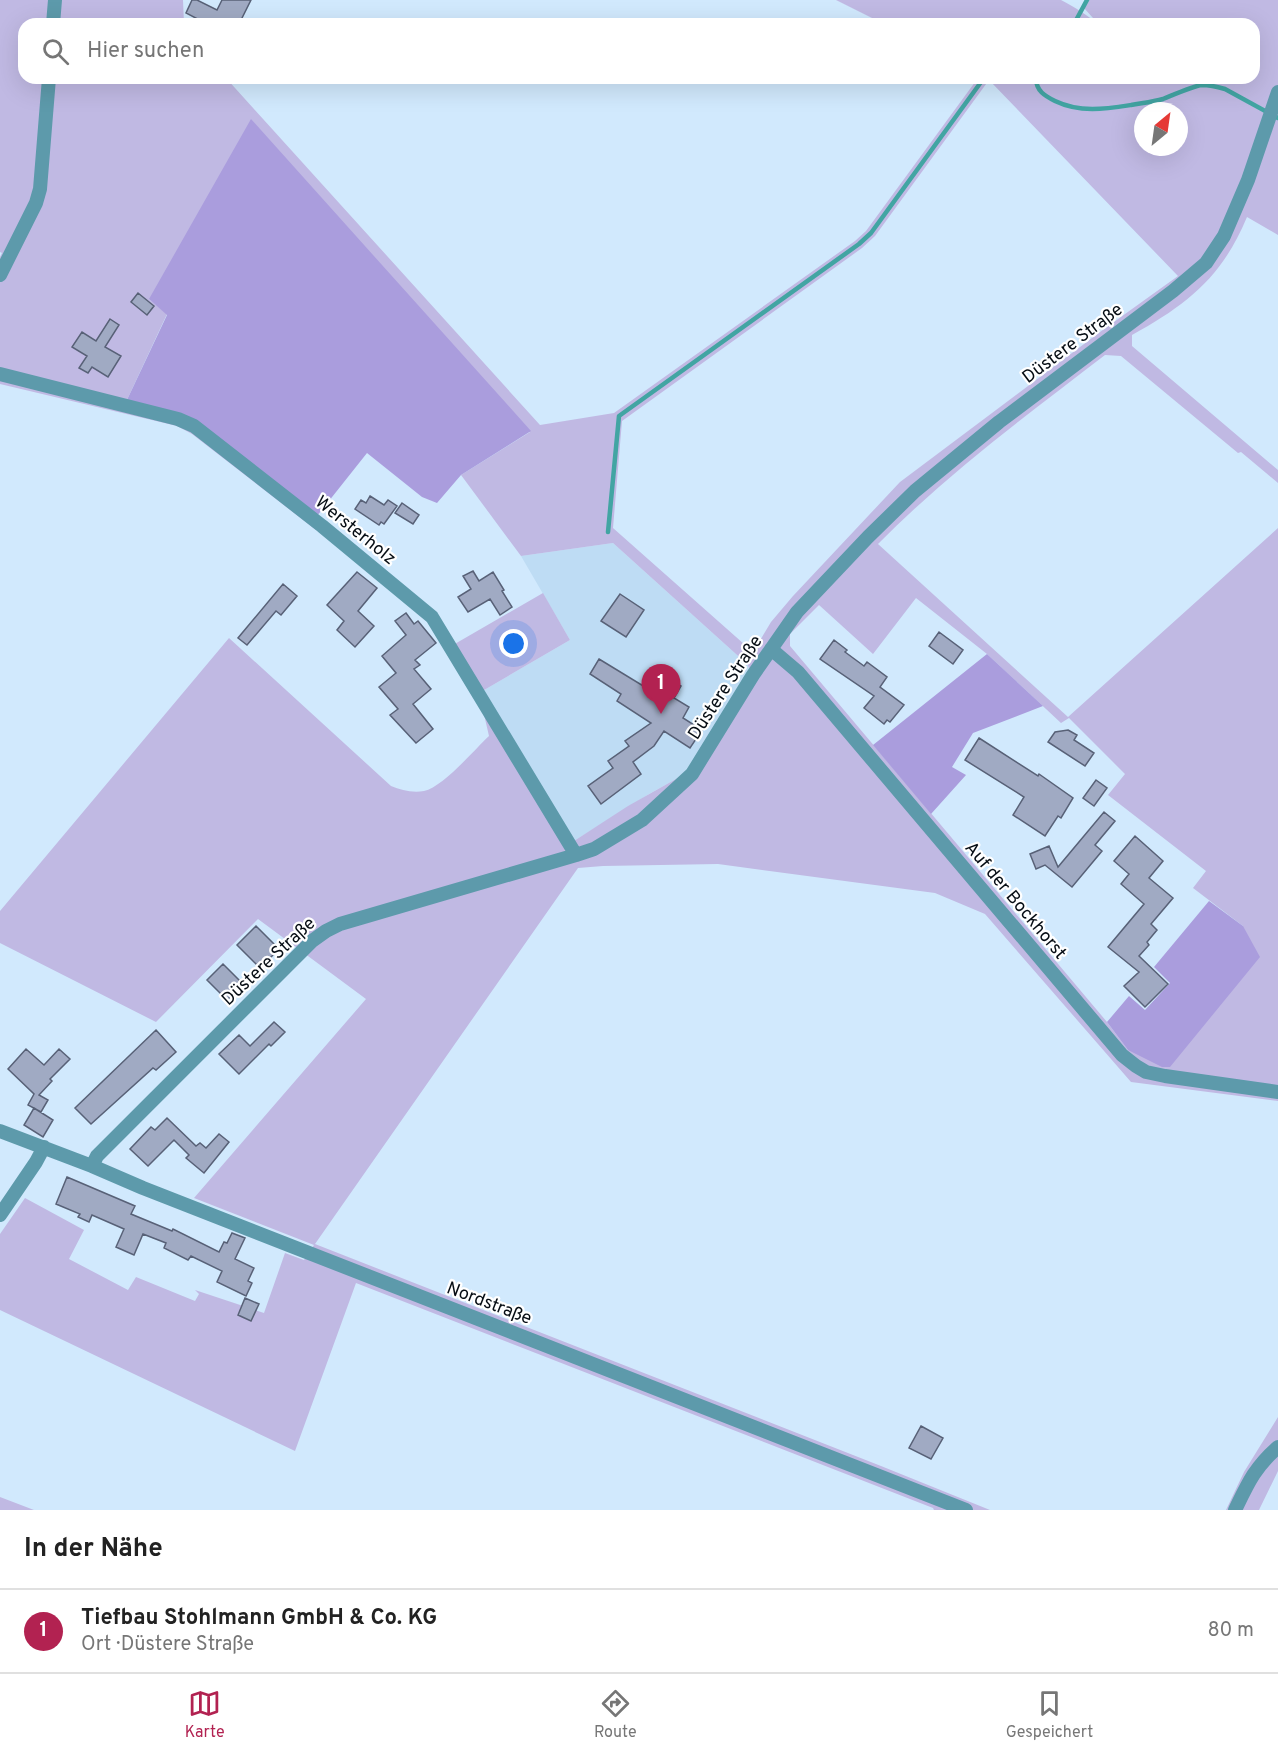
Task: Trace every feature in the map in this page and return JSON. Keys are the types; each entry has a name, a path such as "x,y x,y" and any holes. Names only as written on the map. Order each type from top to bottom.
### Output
{"street":[{"path":"54,18 55,0"},
{"path":"0,275 36,203 40,189 49,84"},
{"name":"Düstere Straße","path":"92,1166 97,1156 304,949 326,931 340,924 594,849 642,820 692,774 771,649 805,602 868,537 915,491 999,422 1173,291 1206,263 1224,236 1248,180 1277,97"},
{"name":"Wersterholz","path":"0,374 177,419 194,426 322,526 432,617 576,855"},
{"name":"Auf der Bockhorst","path":"771,649 798,672 1122,1055 1146,1072 1278,1092"},
{"name":"Nordstraße","path":"0,1131 966,1510"},
{"path":"0,1215 44,1147"},
{"path":"1235,1510 1248,1483 1262,1462 1278,1447"}],"shaded area":[{"path":"0,0 183,0 184,18 18,18 18,84 231,84 540,425 614,413 855,241 866,231 974,84 986,84 875,236 862,248 622,421 613,528 753,652 771,622 793,596 900,482 1178,276 993,84 1260,84 1260,18 1093,18 1084,8 1088,0 1278,0 1278,235 1247,217 1237,238 1214,273 1186,300 1132,335 1132,346 1278,470 1278,483 1241,452 1238,453 1121,356 1105,355 960,469 878,544 1068,717 1278,528 1278,1101 1131,1082 985,914 935,893 718,864 578,868 315,1244 990,1510 934,1510 356,1283 295,1451 0,1310 0,1234 25,1198 84,1230 69,1259 128,1290 136,1277 195,1301 199,1294 195,1290 264,1313 285,1253 304,1260 314,1245 194,1198 366,999 258,919 156,1022 0,943 0,911 229,638 391,786 403,790 420,792 440,783 489,736 479,693 574,841 628,806 690,771 752,673 747,664 613,543 521,556 461,475 530,432 149,299 167,314 126,402 184,416 317,516 316,530 192,434 177,426 0,384 0,257 2,253 0,252","holes":["916,598 987,654 1061,723 1069,718 1125,774 1108,795 1206,871 1193,888 1243,926 1128,1050 1107,1022 790,646 790,634 819,605 873,654"]},
{"path":"836,0 1061,0 1090,18 872,18"},
{"path":"251,119 531,431 461,475 437,503 422,497 367,453 317,516 209,430 126,402 167,315 149,299"},
{"path":"613,543 747,664 752,673 690,771 574,841 479,693 570,640 521,556"},
{"path":"543,593 570,640 479,693 453,645"},
{"path":"987,654 1043,706 973,733 952,767 966,775 931,814 873,745"},
{"path":"1209,901 1243,926 1260,957 1170,1067 1162,1067 1128,1050 1107,1022 1129,996 1145,1010 1170,983 1154,967"},
{"path":"1278,1417 1278,1471 1259,1510 1226,1510 1244,1472"},
{"path":"0,1497 34,1510 0,1510"}],"building":[{"path":"192,0 197,0 217,10 222,0 251,0 242,18 196,18 186,13"},
{"path":"138,293 154,306 147,315 131,302"},
{"path":"110,319 119,325 105,347 121,356 108,377 92,367 88,373 79,368 87,356 72,347 82,332 96,341"},
{"path":"370,496 384,505 388,500 397,506 384,524 381,522 379,525 355,509 361,500 366,503"},
{"path":"402,503 419,515 413,524 395,513"},
{"path":"473,571 479,581 493,572 512,607 500,615 490,599 468,612 458,597 471,589 463,576"},
{"path":"357,572 377,588 358,611 374,626 355,647 337,630 344,621 327,605"},
{"path":"283,584 297,596 281,615 276,611 247,645 238,638"},
{"path":"620,594 644,610 626,637 601,621"},
{"path":"406,613 414,624 418,621 436,643 415,660 420,665 414,669 431,689 413,704 433,729 416,743 390,715 398,709 379,687 396,673 382,656 406,635 395,621"},
{"path":"939,632 963,650 953,664 929,646"},
{"path":"834,640 847,650 845,652 864,666 867,662 887,677 880,687 904,705 890,722 887,720 884,724 864,708 874,696 820,659"},
{"path":"599,659 658,695 669,678 681,686 674,698 689,707 683,718 702,730 690,748 664,731 654,746 633,762 641,774 601,804 588,786 613,768 608,761 629,746 625,741 651,723 617,701 621,694 590,674"},
{"path":"1068,730 1077,735 1074,740 1094,753 1085,766 1048,742 1055,732"},
{"path":"979,738 1038,776 1039,774 1073,798 1061,818 1058,816 1045,836 1013,815 1024,797 965,760"},
{"path":"1096,780 1107,788 1094,806 1083,798"},
{"path":"1104,812 1115,821 1095,845 1102,851 1072,887 1045,865 1036,869 1030,854 1049,846 1058,867"},
{"path":"1135,836 1163,861 1149,878 1173,898 1151,924 1157,930 1147,942 1149,945 1139,956 1168,984 1145,1007 1124,986 1139,972 1108,947 1144,904 1121,884 1129,874 1114,861"},
{"path":"256,926 279,949 260,968 237,945"},
{"path":"223,964 243,984 227,1000 207,980"},
{"path":"274,1022 285,1032 271,1046 269,1044 239,1074 219,1054 239,1035 250,1046"},
{"path":"156,1030 176,1052 156,1070 153,1068 91,1124 75,1108"},
{"path":"26,1049 44,1065 59,1049 70,1059 50,1079 52,1081 39,1095 48,1100 41,1112 28,1105 34,1094 8,1069"},
{"path":"34,1108 53,1120 43,1137 24,1125"},
{"path":"167,1118 196,1146 200,1143 206,1148 219,1134 229,1142 204,1173 186,1158 189,1155 174,1140 148,1166 130,1149 151,1127 155,1130"},
{"path":"67,1177 135,1206 131,1214 172,1231 173,1229 219,1252 232,1233 245,1238 235,1259 254,1268 248,1281 252,1283 246,1296 217,1282 222,1271 191,1256 188,1260 164,1248 166,1243 143,1234 134,1255 116,1247 124,1229 92,1215 89,1222 78,1217 80,1214 56,1204"},
{"path":"245,1298 259,1304 251,1321 238,1315"},
{"path":"921,1426 943,1438 931,1459 909,1448"}],"waterway":[{"path":"1077,18 1087,0"},
{"path":"608,532 619,416 859,244 871,233 980,84"},
{"path":"1038,84 1039,90 1055,101 1083,109 1102,109 1147,102 1163,99 1202,85 1214,86 1225,89 1278,118"}],"place":[{"name":"Tiefbau Stohlmann GmbH & Co. KG","path":"661,714"}]}
